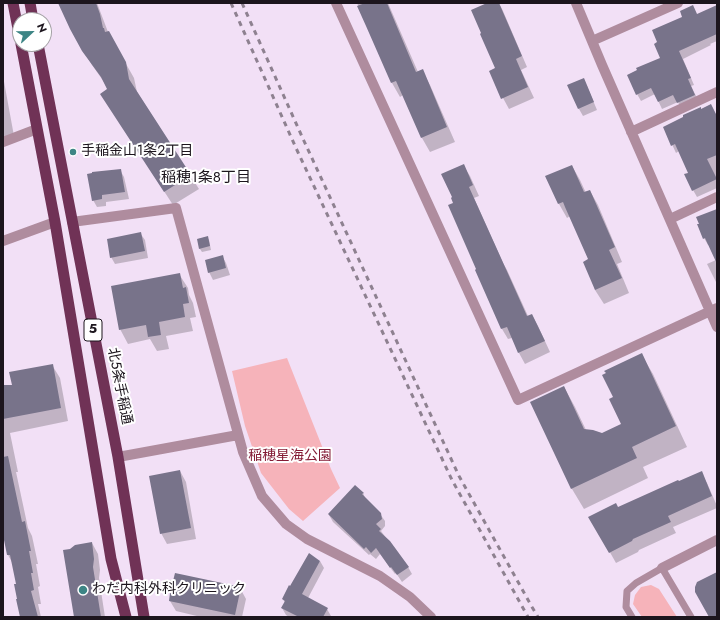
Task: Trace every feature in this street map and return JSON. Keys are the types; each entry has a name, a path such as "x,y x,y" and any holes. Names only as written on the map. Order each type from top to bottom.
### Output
{"highway":[{"name":"5","path":"23,52 55,222 111,559 126,617"},
{"name":"北5条手稲通","path":"40,52 118,457 144,617"}],"street":[{"path":"336,3 518,400 714,309"},
{"path":"576,3 670,219 714,309 717,327"},
{"path":"592,41 678,3"},
{"path":"631,132 717,92"},
{"path":"3,142 37,129"},
{"path":"670,219 717,197"},
{"path":"72,222 176,208 243,452 262,496 286,524 307,539 380,576 410,597 431,617"},
{"path":"3,241 55,222"},
{"path":"118,457 238,435"},
{"path":"662,568 717,540"}],"lane":[{"path":"632,617 626,607 627,592 636,582 662,568 691,617"}],"green space":[{"name":"稲穂星海公園","path":"287,358 340,488 303,521 289,509 261,473 245,426 232,371"},
{"path":"651,585 659,589 677,617 642,617 633,604 635,595 641,587"}],"building":[{"path":"58,3 96,3 105,32 109,31 126,62 129,79 191,175 164,192 100,94 107,89 101,77 82,51"},
{"path":"365,3 387,3 416,72 423,69 447,127 421,138 396,81 391,83 357,6"},
{"path":"487,3 499,3 522,56 516,59 528,87 501,99 489,71 495,68 471,10"},
{"path":"693,5 697,14 717,5 717,34 679,51 691,78 688,79 695,95 677,103 673,95 658,102 651,88 636,95 627,75 637,70 636,68 660,58 654,44 657,42 652,30 682,17 680,11"},
{"path":"584,78 594,102 578,109 567,85"},
{"path":"711,104 717,116 717,155 707,159 717,179 692,191 684,174 688,173 675,144 671,146 663,127 683,117 683,115"},
{"path":"464,164 473,185 469,187 527,316 532,314 545,341 518,353 507,327 501,329 448,205 453,203 452,197 441,174"},
{"path":"572,165 584,192 590,190 615,247 609,250 622,278 595,290 583,262 588,259 563,202 558,204 545,176"},
{"path":"121,169 125,192 102,195 102,199 92,201 87,174 92,172"},
{"path":"717,209 717,264 705,238 703,239 696,217"},
{"path":"141,232 145,251 110,258 107,239"},
{"path":"208,236 210,246 199,249 197,239"},
{"path":"223,255 226,268 208,273 205,260"},
{"path":"180,273 183,288 186,287 189,303 183,304 185,317 159,322 161,335 148,337 146,325 119,330 111,286"},
{"path":"642,353 676,426 632,447 637,458 571,489 530,402 564,386 584,429 602,433 621,424 609,399 613,397 602,375 606,373 604,371"},
{"path":"53,364 61,408 3,419 3,385 12,385 9,372"},
{"path":"8,456 22,522 25,521 31,551 29,551 34,590 31,591 38,617 20,617 14,584 16,584 10,555 7,555 3,535 3,457"},
{"path":"180,470 191,528 160,534 149,476"},
{"path":"702,471 712,496 668,516 671,522 633,539 632,541 609,553 588,517 616,503 618,507"},
{"path":"355,485 381,513 382,519 376,524 381,529 379,531 390,541 409,567 397,575 391,567 390,568 376,548 371,553 366,547 364,549 328,514"},
{"name":"わだ内科外科クリニック","path":"92,542 94,559 93,567 101,617 74,617 63,550 70,549 75,545"},
{"path":"309,553 320,561 302,594 328,608 323,617 299,617 281,608 285,601 282,599 289,585 290,586"},
{"path":"717,572 717,617 709,617 695,592 695,587 697,582"},
{"path":"175,573 241,587 235,615 169,601 170,593 168,592 170,580 173,581"}],"railway":[{"path":"231,3 296,148 452,480 528,617"},
{"path":"242,3 459,476 538,617"}],"place":[{"name":"手稲金山1条2丁目","path":"73,152"},
{"name":"わだ内科外科クリニック","path":"83,590"}],"district":[{"name":"稲穂1条8丁目","path":"206,178"}]}
